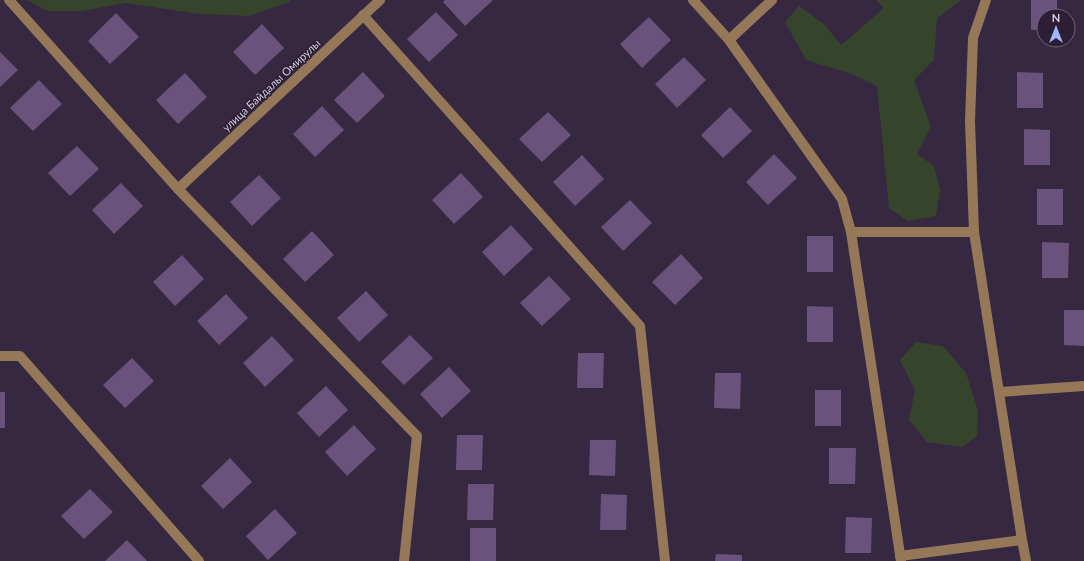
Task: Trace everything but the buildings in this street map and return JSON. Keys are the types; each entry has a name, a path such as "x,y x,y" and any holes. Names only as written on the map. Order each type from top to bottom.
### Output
{"street":[{"path":"9,0 178,189 417,436 404,561"},
{"name":"улица Байдалы Омирулы","path":"178,189 380,0"},
{"path":"693,0 729,40 842,199 851,232 900,558 1022,540"},
{"path":"729,40 772,0"},
{"path":"986,0 973,38 970,121 974,232 1026,561"},
{"path":"363,15 640,326 665,561"},
{"path":"851,232 974,232"},
{"path":"0,356 20,356 199,561"},
{"path":"999,392 1084,386"}],"green space":[{"path":"27,0 290,0 289,2 249,16 199,14 126,3 81,11 48,11"},
{"path":"876,0 961,0 937,18 934,60 914,80 931,127 917,154 934,166 940,190 936,216 908,221 889,208 877,86 849,73 806,60 785,22 799,6 824,24 841,45 884,8"},
{"path":"916,342 943,346 966,373 978,411 977,436 962,447 927,442 909,420 915,390 900,360"}]}
